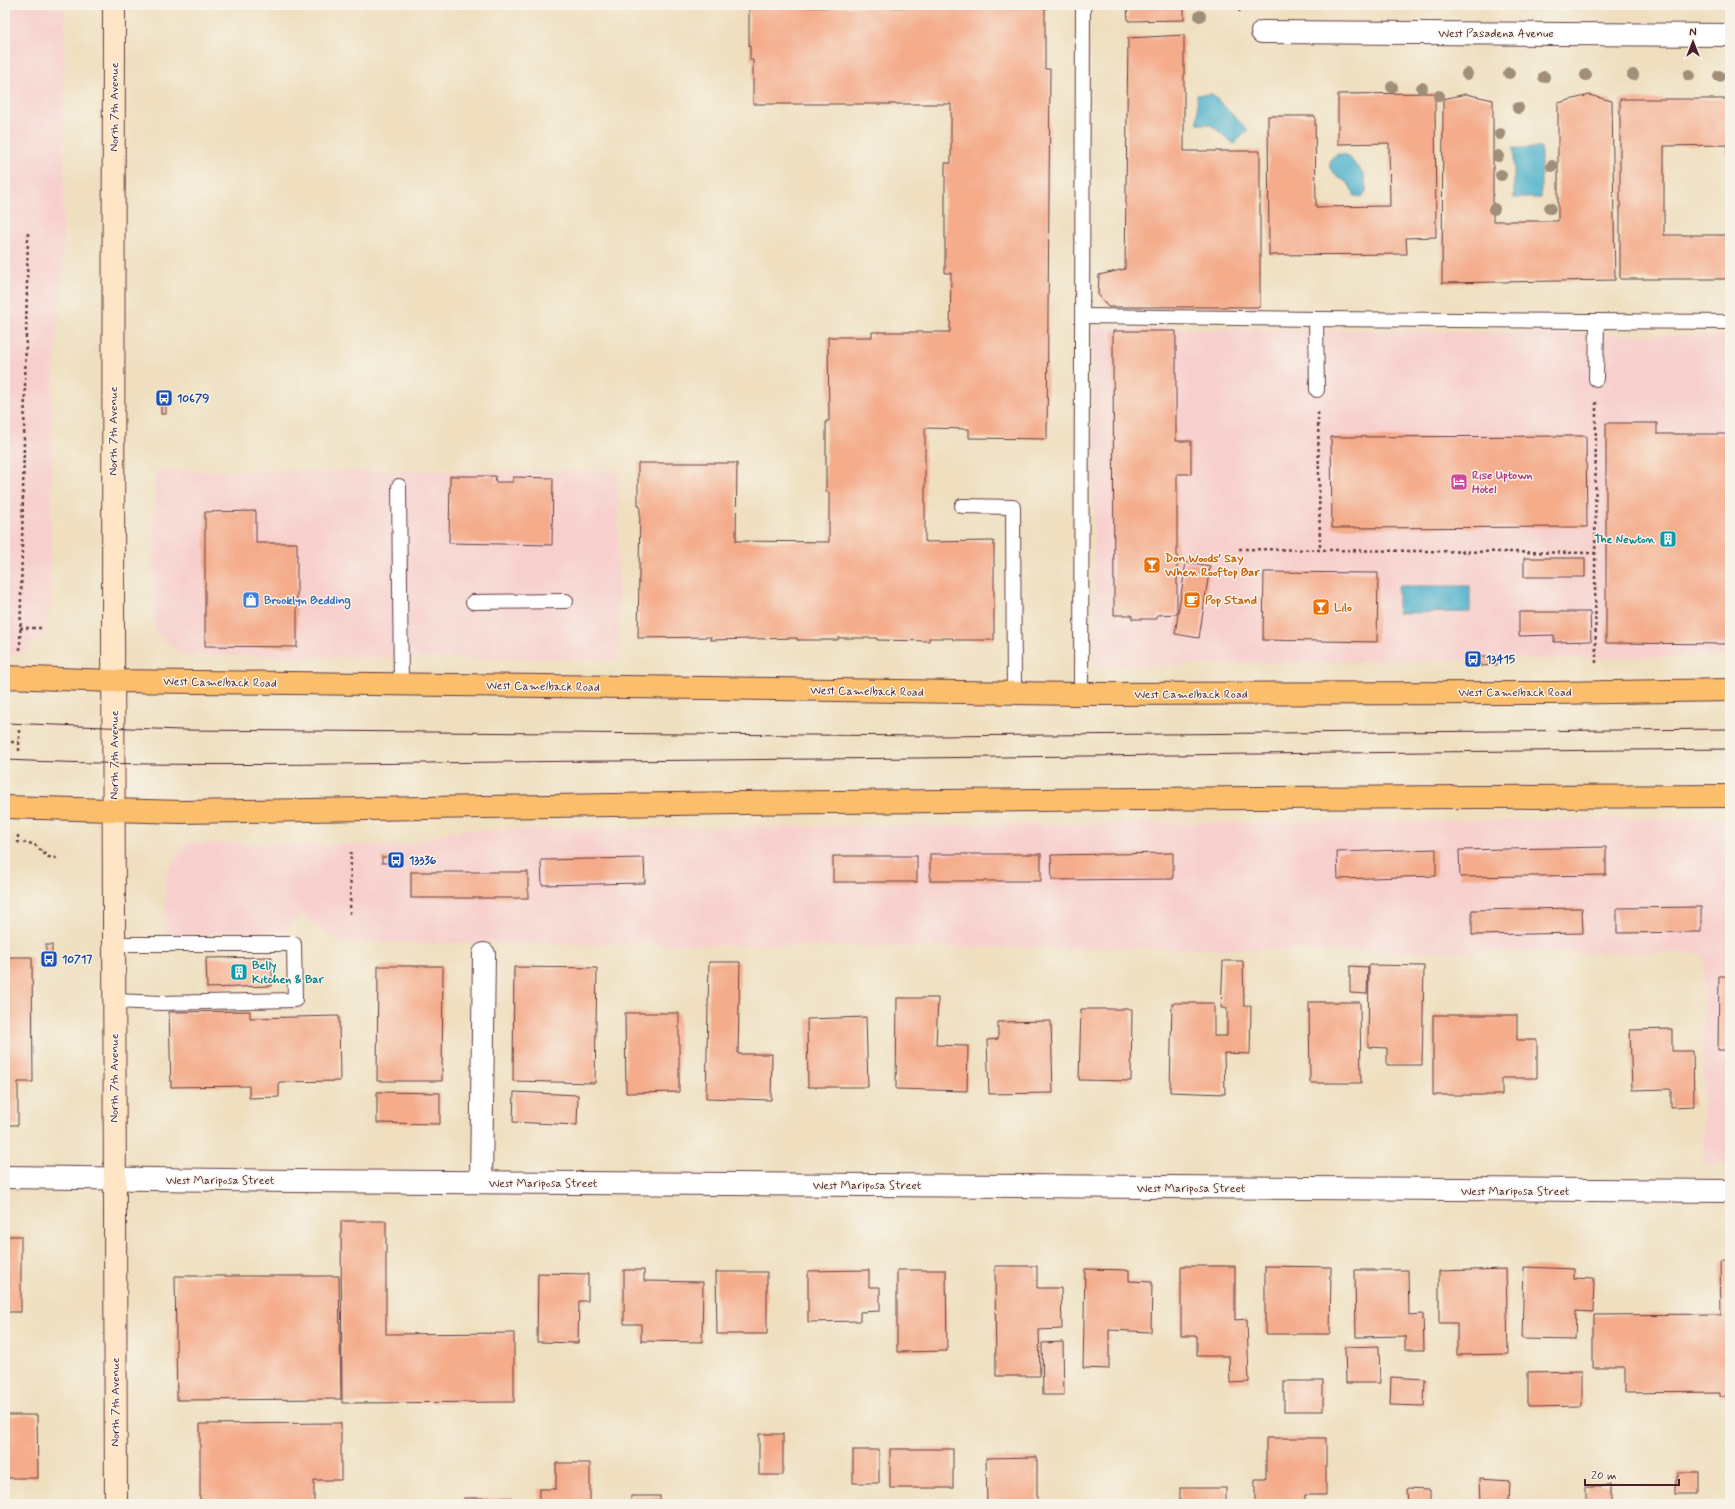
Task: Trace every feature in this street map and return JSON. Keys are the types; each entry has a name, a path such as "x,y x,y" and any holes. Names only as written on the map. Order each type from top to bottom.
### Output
{"main road":[{"name":"North 7th Avenue","path":"114,5 114,1001 116,1504"},
{"name":"West Camelback Road","path":"5,677 114,681 1081,694 1730,690"},
{"path":"5,807 182,812 737,803 1256,798 1730,796"}],"street":[{"name":"West Pasadena Avenue","path":"1262,32 1730,35"},
{"path":"481,1182 484,954"},
{"name":"West Mariposa Street","path":"5,1177 1730,1191"}],"lane":[{"path":"1081,694 1083,5"},
{"path":"1083,316 1730,322"},
{"path":"1316,319 1317,390"},
{"path":"1596,379 1597,321"},
{"path":"399,486 401,684"},
{"path":"962,506 1013,507 1014,693"},
{"path":"473,602 566,601"},
{"path":"114,944 294,944 295,1000 161,1003 114,1001"}],"path":[{"path":"20,650 28,232"},
{"path":"1596,379 1597,692"},
{"path":"1317,390 1320,550"},
{"path":"1239,549 1596,553"},
{"path":"20,628 42,628"},
{"path":"19,730 19,751"},
{"path":"5,742 19,742"},
{"path":"18,831 18,842 34,844 48,857 57,858"},
{"path":"350,914 351,852"}],"shaded area":[{"path":"5,5 65,5 63,269 52,399 51,604 45,633 25,652 5,657"},
{"path":"1092,327 1730,336 1730,656 1095,666"},
{"path":"155,471 618,471 619,660 181,655 154,630"},
{"path":"1730,818 1730,1164 1703,1164 1704,953 340,942 302,915 282,932 166,935 165,877 185,843 405,846 454,830"}],"water":[{"path":"1212,94 1248,130 1234,144 1210,124 1198,124 1197,95"},
{"path":"1514,148 1541,148 1541,198 1514,198"},
{"path":"1341,154 1347,155 1364,174 1367,190 1362,197 1355,196 1348,183 1336,176 1330,168 1330,162 1333,156"},
{"path":"1398,586 1470,586 1470,612 1398,613"}],"building":[{"path":"749,5 792,7 946,7 946,5 1049,5 1049,8 1045,8 1045,69 1050,69 1047,439 969,438 969,429 925,428 925,542 994,541 994,640 953,640 953,638 929,638 929,641 877,640 877,638 838,638 838,640 797,640 797,638 710,640 711,637 638,638 640,506 638,506 638,463 737,463 736,541 829,542 829,492 826,492 826,421 829,421 828,337 872,337 872,332 950,332 951,273 945,273 945,163 951,163 951,104 753,104 753,60 750,60"},
{"path":"1127,5 1184,5 1184,20 1128,21"},
{"path":"1184,35 1184,151 1260,151 1260,307 1108,307 1098,294 1099,275 1125,269 1128,38"},
{"path":"1435,93 1436,237 1406,238 1407,254 1269,255 1268,116 1315,116 1316,207 1390,206 1389,143 1338,144 1338,94"},
{"path":"1466,94 1493,100 1493,221 1558,221 1558,103 1589,95 1612,101 1615,280 1442,283 1443,99"},
{"path":"1620,99 1730,99 1730,279 1620,279","holes":["1727,145 1728,235 1664,235 1664,146"]},
{"path":"1113,331 1176,331 1176,441 1191,441 1191,474 1177,474 1177,614 1157,615 1157,619 1132,619 1132,615 1114,615"},
{"path":"161,398 166,398 166,414 161,414"},
{"name":"The Newton","path":"1606,423 1657,423 1657,434 1730,434 1730,644 1606,643"},
{"name":"Rise Uptown Hotel","path":"1586,436 1587,527 1332,528 1331,437"},
{"path":"450,476 496,476 495,482 513,482 513,477 553,478 552,545 449,543"},
{"name":"Brooklyn Bedding","path":"256,511 256,543 297,543 297,647 205,646 205,512"},
{"path":"1524,558 1585,558 1585,577 1524,577"},
{"name":"Pop Stand","path":"1186,562 1210,566 1199,638 1175,634"},
{"name":"Lilo","path":"1264,572 1378,573 1377,642 1263,640"},
{"path":"1519,612 1590,612 1591,641 1554,642 1554,635 1519,636"},
{"path":"1480,657 1497,657 1497,665 1480,666"},
{"path":"1606,847 1606,875 1460,877 1459,850"},
{"path":"1436,849 1436,876 1338,879 1337,852"},
{"path":"1173,853 1173,879 1052,880 1051,855"},
{"path":"930,854 1041,854 1041,881 930,881"},
{"path":"833,856 917,856 917,882 833,882"},
{"path":"382,857 401,857 401,863 382,863"},
{"path":"644,858 645,883 542,885 541,860"},
{"path":"411,872 528,872 528,898 411,898"},
{"path":"1701,907 1701,932 1617,933 1617,908"},
{"path":"1582,908 1583,933 1472,935 1472,910"},
{"path":"46,945 52,945 52,961 46,961"},
{"path":"5,957 32,957 33,1082 18,1082 18,1125 5,1125"},
{"name":"Belly Kitchen & Bar","path":"272,957 272,986 207,988 206,958"},
{"path":"1223,961 1243,961 1244,1006 1251,1006 1250,1054 1224,1053 1225,1094 1170,1092 1172,1003 1214,1003 1214,1036 1227,1036 1227,1008 1221,1008"},
{"path":"709,962 740,962 738,1054 772,1054 771,1100 706,1098"},
{"path":"1369,965 1424,966 1422,1065 1387,1065 1387,1048 1368,1047"},
{"path":"378,966 443,966 442,1081 377,1081"},
{"path":"1350,966 1368,967 1367,994 1350,993"},
{"path":"514,967 597,968 595,1083 513,1081"},
{"path":"1719,976 1730,976 1730,1050 1718,1050"},
{"path":"897,998 938,998 936,1045 968,1046 967,1091 896,1089"},
{"path":"1309,1002 1360,1002 1361,1083 1310,1083"},
{"path":"1081,1009 1132,1009 1131,1081 1079,1080"},
{"path":"250,1011 250,1018 339,1016 340,1081 279,1082 279,1097 249,1098 249,1086 171,1087 169,1012"},
{"path":"625,1013 679,1013 679,1092 626,1093"},
{"path":"1433,1015 1517,1015 1517,1040 1537,1040 1537,1078 1502,1078 1502,1095 1433,1095"},
{"path":"866,1017 868,1087 808,1087 807,1019"},
{"path":"1051,1021 1053,1093 989,1094 987,1040 998,1039 998,1022"},
{"path":"1672,1029 1672,1051 1693,1051 1694,1106 1671,1107 1671,1089 1632,1090 1630,1030"},
{"path":"377,1092 440,1093 440,1124 377,1123"},
{"path":"514,1092 578,1095 577,1125 513,1122"},
{"path":"341,1221 386,1221 386,1334 514,1333 514,1402 342,1403"},
{"path":"5,1236 21,1236 21,1312 5,1312"},
{"path":"1720,1261 1730,1261 1730,1396 1720,1396 1720,1392 1624,1393 1624,1367 1593,1367 1593,1315 1721,1314"},
{"path":"995,1266 1037,1266 1037,1288 1061,1288 1062,1329 1039,1330 1040,1376 996,1376"},
{"path":"1181,1266 1235,1266 1235,1320 1247,1319 1249,1382 1230,1383 1229,1356 1197,1356 1197,1336 1181,1336"},
{"path":"1265,1266 1331,1267 1330,1334 1265,1334"},
{"path":"1524,1267 1574,1269 1574,1278 1594,1279 1593,1312 1576,1311 1575,1340 1522,1339"},
{"path":"1085,1269 1129,1270 1129,1281 1152,1282 1151,1332 1109,1330 1109,1369 1083,1368"},
{"path":"1506,1269 1508,1354 1457,1355 1457,1323 1439,1323 1439,1271"},
{"path":"624,1270 644,1270 644,1281 703,1282 702,1342 641,1341 641,1324 624,1324"},
{"path":"869,1270 869,1287 880,1287 880,1311 860,1312 860,1321 808,1322 808,1271"},
{"path":"897,1270 946,1270 947,1351 897,1352"},
{"path":"1355,1270 1408,1270 1409,1315 1423,1314 1424,1350 1405,1350 1405,1336 1356,1337"},
{"path":"716,1272 767,1272 767,1334 717,1334"},
{"path":"538,1273 588,1274 588,1301 579,1301 578,1343 537,1342"},
{"path":"175,1276 339,1276 341,1399 177,1400"},
{"path":"1063,1342 1064,1395 1043,1395 1042,1343"},
{"path":"1379,1346 1380,1383 1346,1383 1345,1347"},
{"path":"1582,1371 1582,1406 1528,1407 1528,1372"},
{"path":"1391,1377 1425,1379 1424,1406 1390,1405"},
{"path":"1284,1381 1323,1381 1323,1411 1284,1411"},
{"path":"5,1415 37,1415 38,1478 5,1478"},
{"path":"341,1423 341,1480 314,1480 314,1504 200,1504 200,1424"},
{"path":"759,1434 783,1434 783,1475 759,1475"},
{"path":"1266,1438 1326,1438 1326,1495 1305,1495 1305,1504 1255,1504 1255,1479 1266,1479"},
{"path":"890,1449 953,1449 953,1488 890,1488"},
{"path":"853,1450 879,1450 879,1483 853,1483"},
{"path":"1037,1457 1037,1504 987,1504 986,1458"},
{"path":"556,1463 590,1463 590,1504 539,1504 539,1489 556,1489"},
{"path":"1677,1472 1699,1472 1699,1493 1677,1493"},
{"path":"1480,1478 1509,1480 1508,1504 1481,1504"},
{"path":"1587,1485 1610,1485 1610,1504 1587,1504"},
{"path":"1180,1488 1226,1488 1226,1504 1180,1504"},
{"path":"1406,1489 1430,1490 1430,1504 1407,1504"},
{"path":"631,1496 660,1496 660,1504 631,1504"},
{"path":"464,1498 513,1498 513,1504 464,1504"}],"tram line":[{"path":"5,723 180,730 934,736 1730,729"},
{"path":"5,760 81,763 233,765 1730,749"}],"place":[{"name":"10679","path":"164,398"},
{"name":"Rise Uptown Hotel","path":"1459,482"},
{"name":"The Newton","path":"1668,539"},
{"name":"Don Woods' Say When Rooftop Bar","path":"1152,565"},
{"name":"Brooklyn Bedding","path":"251,600"},
{"name":"Pop Stand","path":"1192,600"},
{"name":"Lilo","path":"1321,607"},
{"name":"13415","path":"1473,659"},
{"name":"13336","path":"396,860"},
{"name":"10717","path":"49,959"},
{"name":"Belly Kitchen & Bar","path":"239,972"}]}
